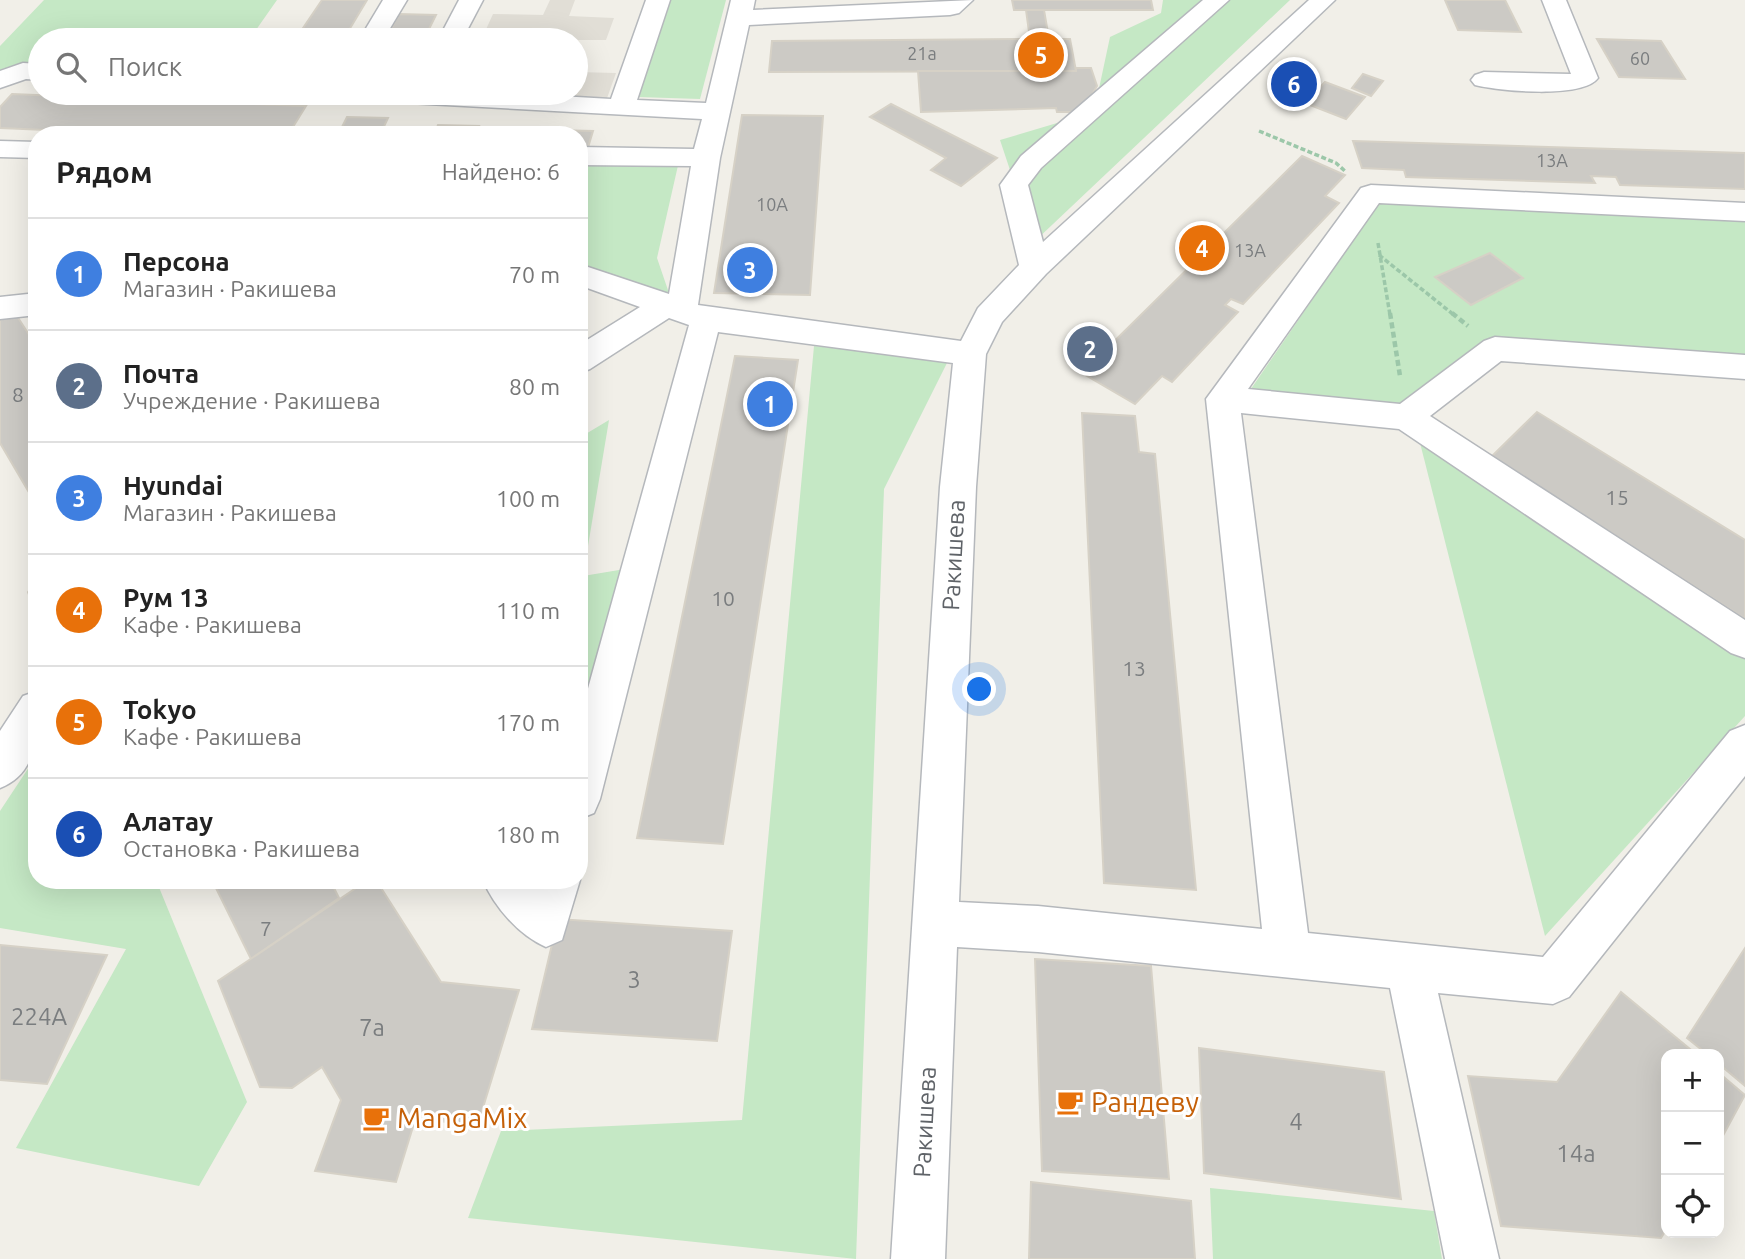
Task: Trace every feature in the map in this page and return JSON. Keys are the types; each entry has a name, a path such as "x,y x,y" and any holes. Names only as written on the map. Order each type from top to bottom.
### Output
{"street":[{"path":"378,28 395,0"},
{"path":"456,28 471,0"},
{"path":"621,107 658,0"},
{"path":"588,758 685,312 706,158 741,9 859,6 950,8 961,0"},
{"path":"1035,267 1014,185 1031,162 1217,0"},
{"name":"Ракишева","path":"918,1259 958,487 970,354 989,316 1035,267 1323,0"},
{"path":"1484,80 1569,84 1585,78 1554,0"},
{"path":"0,80 28,71"},
{"path":"588,105 717,112"},
{"path":"0,149 28,150"},
{"path":"588,156 706,158"},
{"path":"1288,954 1223,399 1371,194 1745,212"},
{"path":"588,277 685,312 970,354"},
{"path":"0,308 28,305"},
{"path":"588,357 685,312"},
{"path":"1406,417 1495,349 1745,367"},
{"path":"1223,399 1406,417 1745,641"},
{"path":"0,730 28,714"},
{"path":"0,768 28,723"},
{"path":"935,923 1038,929 1553,981 1745,744"},
{"path":"513,889 546,924 556,889"},
{"path":"1409,967 1472,1259"}],"path":[{"path":"1379,254 1495,349"}],"shaded area":[{"path":"550,0 575,0 569,16 614,18 606,40 588,40 588,28 487,28 493,14 543,15"},
{"path":"588,72 616,73 606,101 588,100"}],"green space":[{"path":"44,0 277,0 257,28 28,28 28,65 0,74 0,46"},
{"path":"668,0 726,0 700,99 638,97"},
{"path":"1163,0 1290,0 1034,242 1000,140 1094,112 1110,37 1161,13"},
{"path":"588,161 679,161 657,258 670,296 588,266"},
{"path":"1380,201 1745,218 1745,357 1493,338 1388,414 1242,402"},
{"path":"814,346 948,361 884,489 856,1259 468,1218 501,1131 742,1120"},
{"path":"609,420 588,546 588,433"},
{"path":"1417,431 1745,654 1745,716 1545,936"},
{"path":"631,568 594,691 588,695 588,575"},
{"path":"28,769 28,889 160,889 247,1102 199,1186 16,1148 126,949 0,928 0,811"},
{"path":"1210,1188 1434,1211 1442,1259 1213,1259"}],"building":[{"path":"322,0 367,0 350,28 303,28"},
{"path":"1012,0 1151,0 1153,10 1014,10"},
{"path":"1445,0 1505,0 1521,32 1458,30"},
{"path":"1026,10 1044,10 1049,39 1070,39 1076,71 769,72 772,41 1030,39"},
{"path":"399,14 436,15 430,28 392,28"},
{"path":"1597,39 1661,41 1685,79 1619,77"},
{"path":"1076,68 1091,68 1097,86 1082,112 1057,112 1056,108 921,112 918,71 1076,71"},
{"path":"1363,74 1383,81 1371,96 1352,88"},
{"path":"1325,82 1365,97 1346,119 1305,103"},
{"path":"12,94 28,95 28,105 306,106 294,126 28,126 28,129 0,128 0,107"},
{"path":"891,104 997,158 961,186 931,170 946,158 870,117"},
{"path":"742,115 823,116 810,295 714,293"},
{"path":"347,117 388,118 384,126 342,126"},
{"path":"588,131 593,131 588,147"},
{"path":"1353,141 1745,153 1745,189 1620,185 1616,177 1591,176 1595,183 1406,177 1404,170 1362,168"},
{"path":"1302,156 1345,175 1325,196 1339,203 1243,304 1231,299 1225,305 1238,312 1172,382 1162,376 1135,404 1082,373"},
{"path":"1490,253 1523,278 1471,305 1435,277"},
{"path":"15,313 28,333 28,491 0,443 0,320"},
{"path":"735,356 798,360 723,844 637,838"},
{"path":"1537,412 1745,540 1745,619 1492,456"},
{"path":"1082,413 1135,416 1139,452 1155,454 1196,890 1104,883"},
{"path":"216,889 334,889 339,898 251,959"},
{"path":"355,889 382,889 441,982 519,990 477,1127 416,1117 396,1182 315,1171 341,1100 322,1067 292,1088 260,1087 218,981"},
{"path":"558,919 732,931 717,1041 532,1029"},
{"path":"0,945 107,955 47,1084 0,1080"},
{"path":"1745,948 1745,1086 1724,1068 1724,1049 1701,1049 1687,1038"},
{"path":"1035,959 1151,966 1169,1179 1042,1171"},
{"path":"1621,992 1690,1049 1661,1049 1661,1238 1501,1226 1468,1076 1557,1082"},
{"path":"1199,1048 1384,1072 1401,1199 1204,1173"},
{"path":"1724,1077 1745,1095 1724,1134"},
{"path":"1031,1182 1191,1201 1195,1259 1029,1259"}],"place":[{"name":"Tokyo","path":"1041,55"},
{"name":"Алатау","path":"1294,84"},
{"name":"Рум 13","path":"1202,248"},
{"name":"Hyundai","path":"750,270"},
{"name":"Почта","path":"1090,349"},
{"name":"Персона","path":"770,404"},
{"name":"Рандеву","path":"1070,1102"},
{"name":"MangaMix","path":"376,1118"}]}
